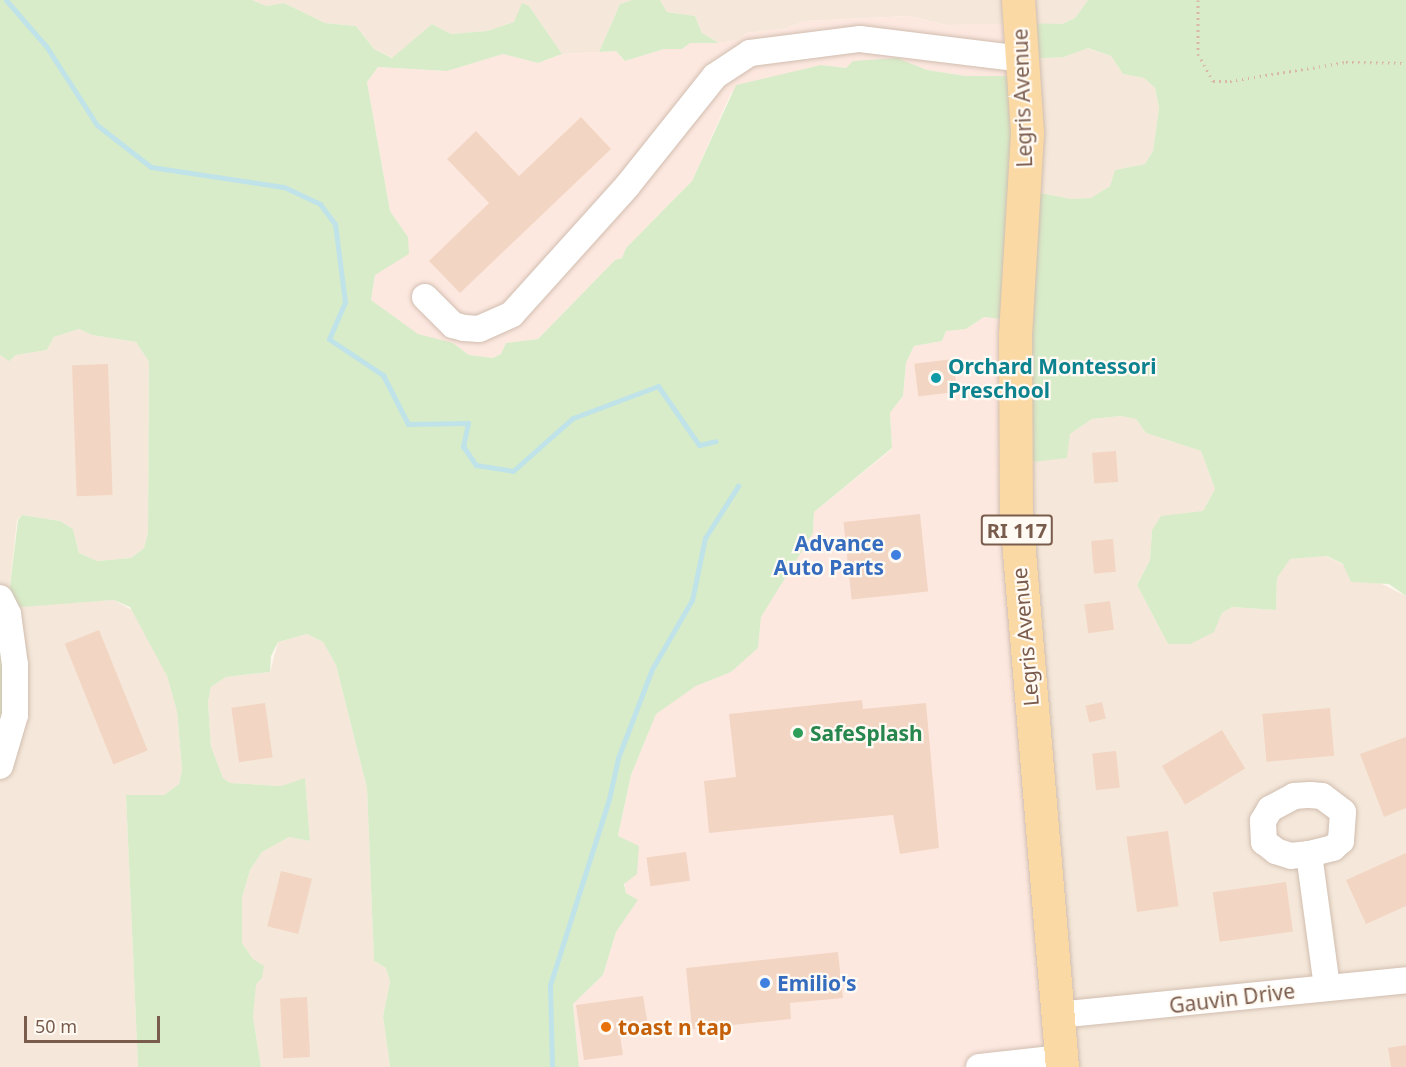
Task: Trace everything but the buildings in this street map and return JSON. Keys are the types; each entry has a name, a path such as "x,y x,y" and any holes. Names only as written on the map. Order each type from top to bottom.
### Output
{"main road":[{"name":"Legris Avenue","path":"1018,0 1027,133 1016,335 1016,516 1061,1063"}],"street":[{"path":"425,297 453,325 464,328 479,329 512,314 628,185 715,76 750,53 860,39 1022,59"},
{"path":"0,598 8,614 13,655 15,715 0,766"},
{"path":"1309,854 1327,987"},
{"name":"Gauvin Drive","path":"1058,1015 1406,980"},
{"path":"979,1067 1061,1063"}],"path":[{"path":"1198,0 1198,54 1213,81 1230,81 1346,62 1406,63"}],"shaded area":[{"path":"252,0 632,0 620,4 599,52 562,54 529,6 514,22 487,31 451,34 432,24 393,58 374,49 356,26 325,23 284,3 266,6"},
{"path":"660,0 1088,0 1075,18 1062,24 946,25 909,16 805,21 784,29 746,33 738,40 719,43 702,33 695,16 667,12"},
{"path":"909,16 946,25 1021,23 1023,76 966,76 927,70 897,58 846,68 821,65 731,93 692,181 626,248 622,258 615,260 538,339 506,343 501,354 493,358 469,355 453,343 418,335 371,300 375,275 408,237 390,211 367,82 378,67 447,71 503,54 538,63 562,54 616,51 625,61 664,49 682,49 690,43 738,40 746,33 784,29 805,21"},
{"path":"1087,48 1111,56 1123,74 1144,78 1155,88 1159,108 1153,151 1145,164 1115,170 1110,186 1091,198 1071,199 1031,191 1026,59 1064,57"},
{"path":"984,317 1019,321 1072,1067 579,1067 573,1004 603,975 616,932 637,900 626,893 618,837 631,775 656,713 696,686 731,672 758,646 761,617 813,533 814,512 892,449 890,413 903,396 906,363 914,346 942,341 946,331 966,329"},
{"path":"79,329 92,335 136,342 149,362 148,533 144,548 131,558 97,561 79,553 73,529 60,521 22,515 17,520 8,603 0,594 0,355 9,360 16,355 47,350 54,337"},
{"path":"1121,416 1136,419 1146,433 1201,451 1215,489 1203,511 1152,530 1150,560 1137,585 1168,644 1215,628 1222,613 1232,607 1276,610 1277,578 1289,559 1326,556 1406,596 1406,1067 1072,1067 1024,463 1067,445 1070,434 1092,419"},
{"path":"114,600 137,613 167,676 177,710 182,770 179,784 164,795 126,795 138,1067 0,1067 0,770 8,607"},
{"path":"307,634 323,642 336,665 367,788 374,961 386,968 390,982 383,1016 390,1067 261,1067 253,1017 253,959 242,943 242,898 250,870 262,852 289,837 310,841 305,779 281,786 230,783 223,778 211,748 208,702 211,687 226,677 270,672 278,642"}],"green space":[{"path":"0,0 252,0 266,6 284,3 325,23 356,26 374,49 392,58 432,24 451,34 487,31 514,22 522,3 529,6 562,54 538,63 503,54 447,71 378,67 367,82 390,211 408,237 409,254 375,275 371,300 418,334 453,343 469,355 493,358 501,354 506,343 538,339 615,260 622,258 626,248 692,181 736,85 821,65 846,68 853,61 897,58 927,70 966,76 1023,76 1031,191 1071,199 1091,198 1110,186 1115,170 1145,164 1153,151 1159,108 1155,88 1144,78 1123,74 1111,56 1088,48 1064,57 1026,59 1021,23 1062,24 1075,18 1088,0 1406,0 1406,596 1389,584 1351,582 1343,564 1327,556 1290,559 1277,578 1276,610 1232,607 1222,613 1214,632 1190,644 1168,644 1137,585 1150,560 1152,530 1161,516 1203,511 1215,489 1201,451 1146,433 1136,419 1121,416 1092,419 1070,434 1067,458 1024,463 1018,321 984,317 966,329 946,331 942,341 914,346 906,363 903,396 890,413 892,448 814,512 813,533 761,617 758,648 731,672 696,686 656,714 631,775 618,836 639,846 637,874 624,884 626,893 638,900 616,932 603,975 573,1004 579,1067 390,1067 383,1016 390,982 386,968 374,961 367,788 336,665 323,642 307,634 278,642 271,656 270,672 226,677 211,687 208,702 211,747 223,778 230,783 281,786 305,778 310,841 289,837 262,852 250,870 242,898 242,943 253,959 264,966 262,978 256,984 253,1017 261,1067 138,1067 126,795 164,795 179,784 182,770 177,711 167,676 130,607 114,600 8,608 0,770 0,594 8,602 18,520 22,515 60,521 73,529 79,553 97,561 131,558 144,548 148,533 149,362 136,342 92,335 79,329 54,337 47,350 16,355 9,361 0,355"},
{"path":"632,0 660,0 667,12 695,16 702,33 719,43 690,43 682,49 664,49 625,61 616,51 599,52 620,4"}],"waterway":[{"path":"6,0 46,46 97,125 151,167 284,187 320,204 335,224 345,302 329,339 383,375 408,424 468,423 463,446 476,465 513,471 573,418 658,386 699,445 716,441"},
{"path":"552,1067 550,985 609,799 618,758 652,669 692,600 705,538 738,486"}],"place":[{"name":"Orchard Montessori Preschool","path":"936,378"},
{"name":"Advance Auto Parts","path":"896,555"},
{"name":"SafeSplash","path":"798,733"},
{"name":"Emilio's","path":"765,983"},
{"name":"toast n tap","path":"606,1027"}]}
